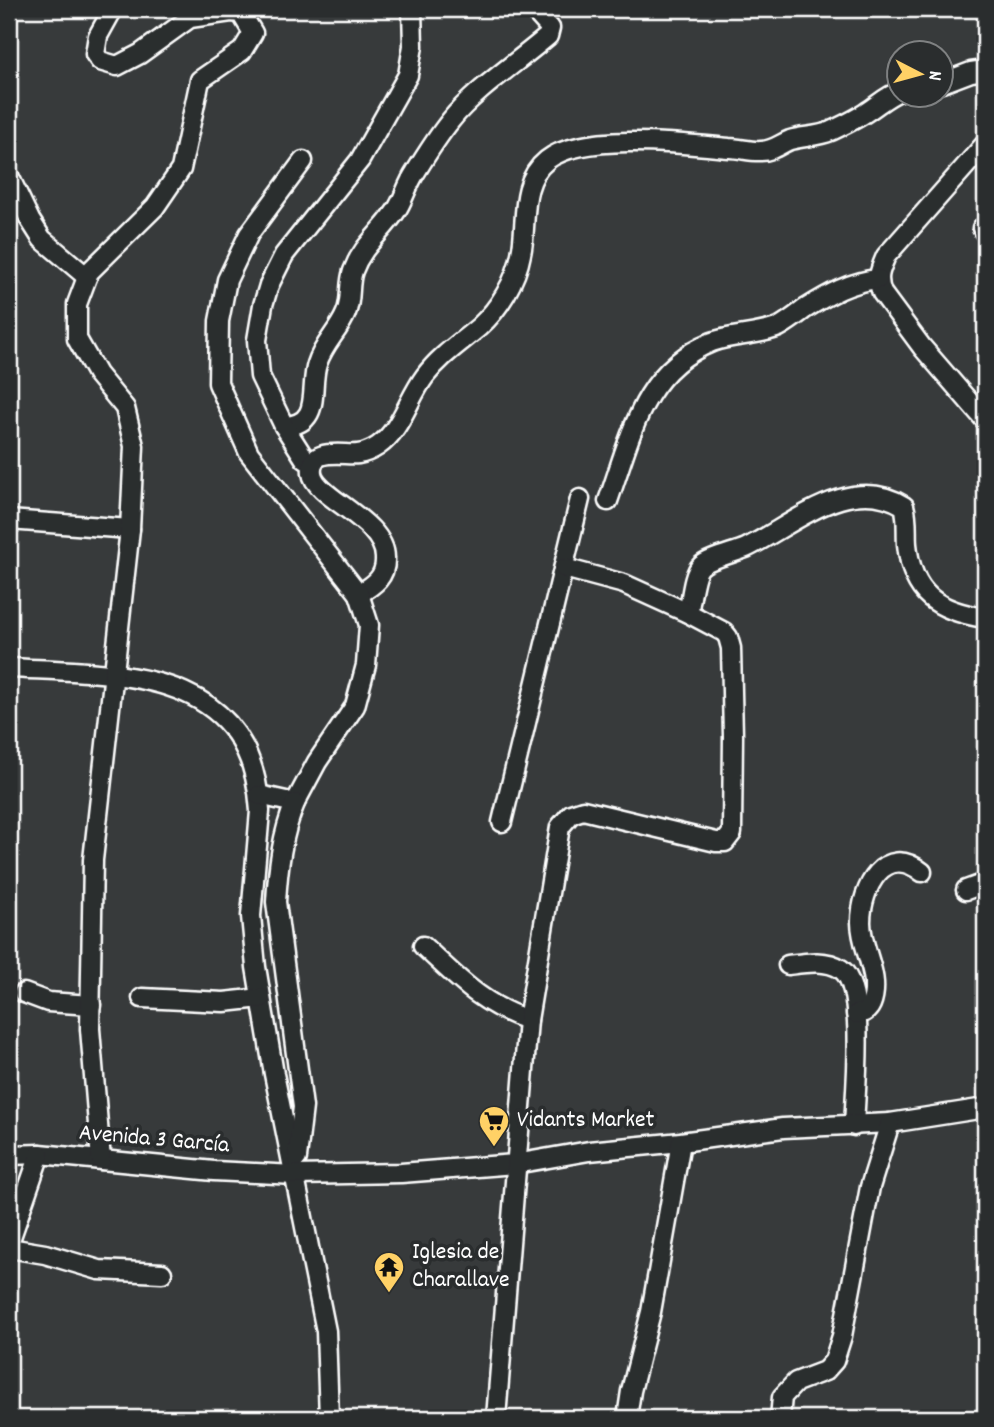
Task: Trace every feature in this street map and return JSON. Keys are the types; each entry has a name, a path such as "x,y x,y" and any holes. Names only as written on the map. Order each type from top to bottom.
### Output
{"street":[{"path":"101,1160 91,1005 93,860 116,674 130,529 134,446 125,408 97,374 76,339 77,304 89,272 155,207 181,169 200,80 242,51 253,33 241,13 190,18 140,54 117,66 100,61 95,54 98,36 113,9"},
{"path":"313,464 305,458 284,426 264,386 258,366 257,340 269,285 284,255 360,160 408,75 413,46 412,9"},
{"path":"284,426 297,424 310,411 317,363 325,345 345,317 354,268 371,239 399,206 424,158 464,106 548,36 550,28 533,9"},
{"path":"956,78 971,72 985,71"},
{"path":"359,594 382,577 386,560 383,545 369,526 318,485 312,474 313,464 324,454 362,453 383,442 396,426 424,377 442,356 492,314 516,274 522,252 527,193 547,159 583,146 611,142 703,145 768,151 789,141 824,134 852,121 886,100"},
{"path":"985,145 886,256 878,279 882,293 922,347 985,420"},
{"path":"295,1175 303,1107 276,902 278,871 286,825 295,803 317,762 355,706 366,665 369,625 359,594 248,453 218,383 219,321 227,280 249,234 303,161"},
{"path":"9,176 42,239 87,277"},
{"path":"608,501 647,398 659,378 676,362 698,348 721,339 781,326 845,285 878,279"},
{"path":"688,612 697,573 702,565 764,538 834,500 863,494 896,501 904,506 911,566 924,593 950,610 985,618"},
{"path":"502,822 580,499"},
{"path":"9,520 130,529"},
{"path":"496,1418 528,1020 561,827 566,817 576,811 589,811 716,842 724,842 730,836 733,736 730,642 723,632 688,612 634,588 564,568"},
{"path":"9,668 146,678 193,695 215,710 237,735 250,758 259,795 259,827 251,916 261,998 326,1331 329,1418"},
{"path":"259,795 295,803"},
{"path":"856,1014 868,1010 874,992 860,919 872,880 879,870 897,862 913,865 922,872"},
{"path":"967,890 985,883"},
{"path":"423,946 480,998 506,1013 528,1020"},
{"path":"788,965 825,964 841,969 848,977 853,990 858,1042 854,1126"},
{"path":"24,993 48,1002 91,1005"},
{"path":"142,998 224,1002 261,998"},
{"name":"Avenida 3 García","path":"9,1155 40,1154 214,1171 295,1175 401,1172 515,1164 589,1151 783,1128 890,1123 985,1108"},
{"path":"780,1418 782,1397 796,1382 825,1371 834,1361 842,1336 870,1187 890,1123"},
{"path":"627,1418 653,1300 681,1142"},
{"path":"40,1154 9,1245 99,1270 162,1273"}],"place":[{"name":"Vidants Market","path":"494,1148"},
{"name":"Iglesia de Charallave","path":"389,1294"}]}
